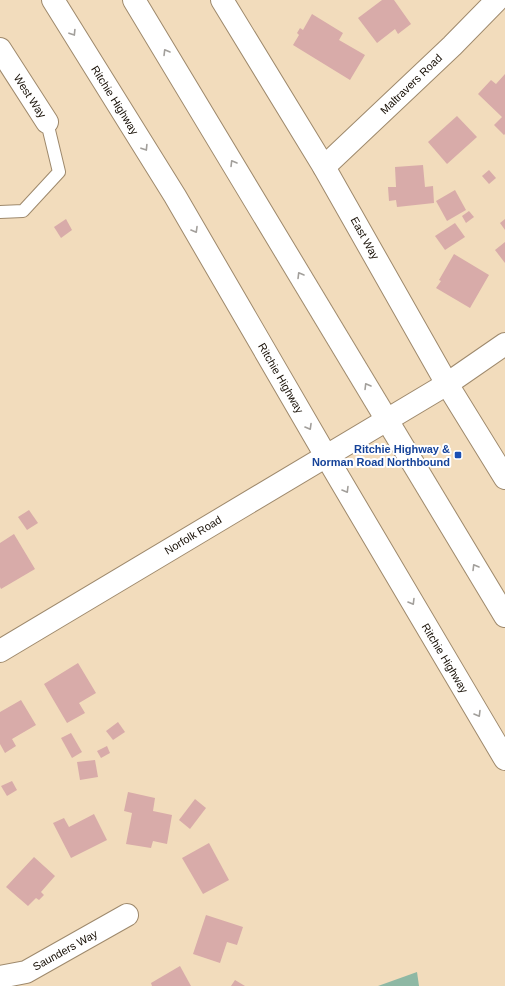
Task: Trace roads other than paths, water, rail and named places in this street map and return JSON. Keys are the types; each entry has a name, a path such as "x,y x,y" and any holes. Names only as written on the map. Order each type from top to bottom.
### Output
{"street":[{"name":"Ritchie Highway","path":"53,0 175,196 326,456 505,759"},
{"path":"134,0 505,616"},
{"name":"East Way","path":"222,0 324,167 447,384 505,478"},
{"name":"Maltravers Road","path":"324,167 452,46 496,0"},
{"name":"West Way","path":"0,49 47,122"},
{"name":"Norfolk Road","path":"0,651 447,384 505,344"},
{"name":"Saunders Way","path":"0,977 26,972 127,915"}],"lane":[{"path":"0,212 23,211 59,172 47,122"}],"place":[{"name":"Ritchie Highway & Norman Road Northbound","path":"458,455"}]}
